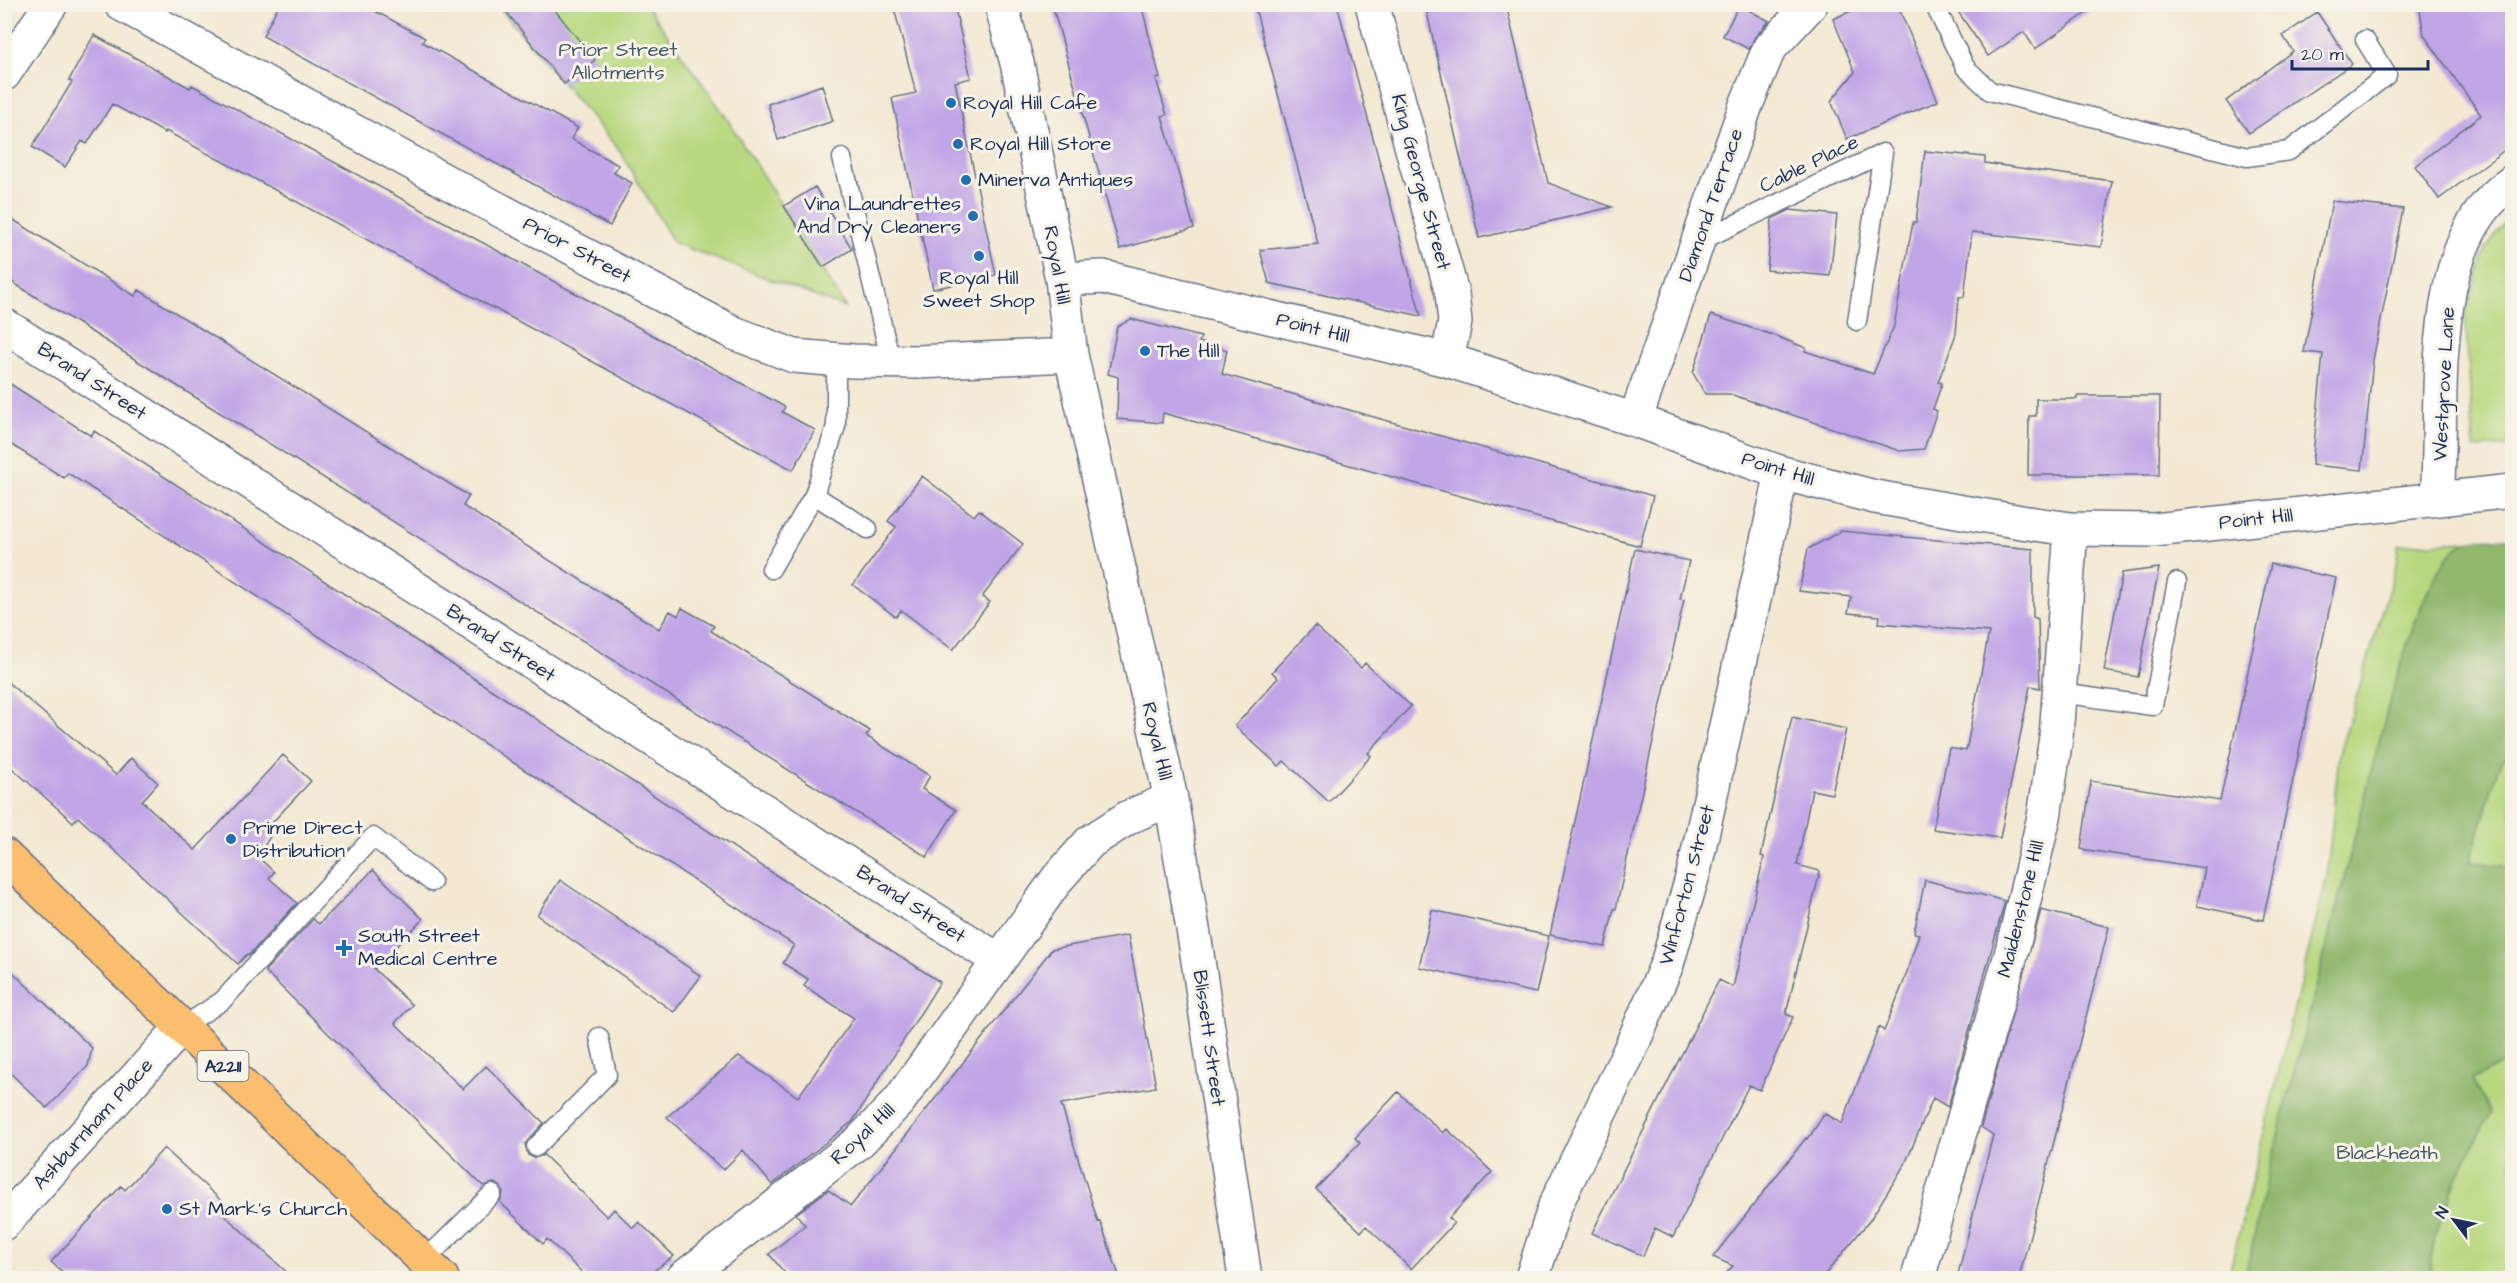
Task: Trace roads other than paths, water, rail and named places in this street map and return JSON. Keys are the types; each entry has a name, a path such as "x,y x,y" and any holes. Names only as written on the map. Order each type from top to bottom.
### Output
{"main road":[{"name":"A2211","path":"4,855 433,1270"}],"street":[{"path":"4,74 51,4"},
{"name":"Prior Street","path":"121,4 458,188 734,333 794,356 891,362 1071,355"},
{"name":"Royal Hill","path":"683,1278 859,1142 899,1101 1058,878 1090,843 1129,817 1171,799 1071,355 1062,279 1017,63 1001,4"},
{"name":"King George Street","path":"1372,4 1452,293 1455,322 1447,360"},
{"name":"Diamond Terrace","path":"1635,420 1746,105 1769,49 1811,4"},
{"name":"Westgrove Lane","path":"2437,499 2443,314 2465,239 2498,192 2512,182"},
{"name":"Point Hill","path":"1062,279 1103,277 1447,360 1635,420 1782,473 1875,497 2071,529 2154,530 2512,491"},
{"name":"Brand Street","path":"4,325 998,960"},
{"name":"Winforton Street","path":"1532,1278 1555,1206 1629,1052 1667,964 1694,871 1782,473"},
{"name":"Maidenstone Hill","path":"1910,1277 2012,951 2044,817 2060,693 2071,529"},
{"name":"Blissett Street","path":"1171,799 1196,946 1245,1278"},
{"name":"Ashburnham Place","path":"4,1223 182,1027"}],"lane":[{"path":"1934,4 1965,67 1990,91 2247,157 2289,151 2387,75 2365,40"},
{"name":"Cable Place","path":"1698,242 1883,153 1857,321"},
{"path":"842,158 891,362"},
{"path":"771,569 814,495 836,426 836,360"},
{"path":"814,495 868,529"},
{"path":"2060,693 2154,706 2177,582"},
{"path":"182,1027 222,1001 373,837 432,882"},
{"path":"536,1147 607,1076 599,1037"},
{"path":"433,1270 492,1194"}],"place":[{"name":"Royal Hill Cafe","path":"951,103"},
{"name":"Royal Hill Store","path":"958,144"},
{"name":"Minerva Antiques","path":"966,180"},
{"name":"Vina Laundrettes And Dry Cleaners","path":"973,216"},
{"name":"Royal Hill Sweet Shop","path":"979,256"},
{"name":"The Hill","path":"1145,351"},
{"name":"Prime Direct Distribution","path":"231,839"},
{"name":"South Street Medical Centre","path":"344,948"},
{"name":"St Mark's Church","path":"167,1209"}],"park label":[{"name":"Prior Street Allotments","path":"618,62"},
{"name":"Blackheath","path":"2387,1153"}]}
